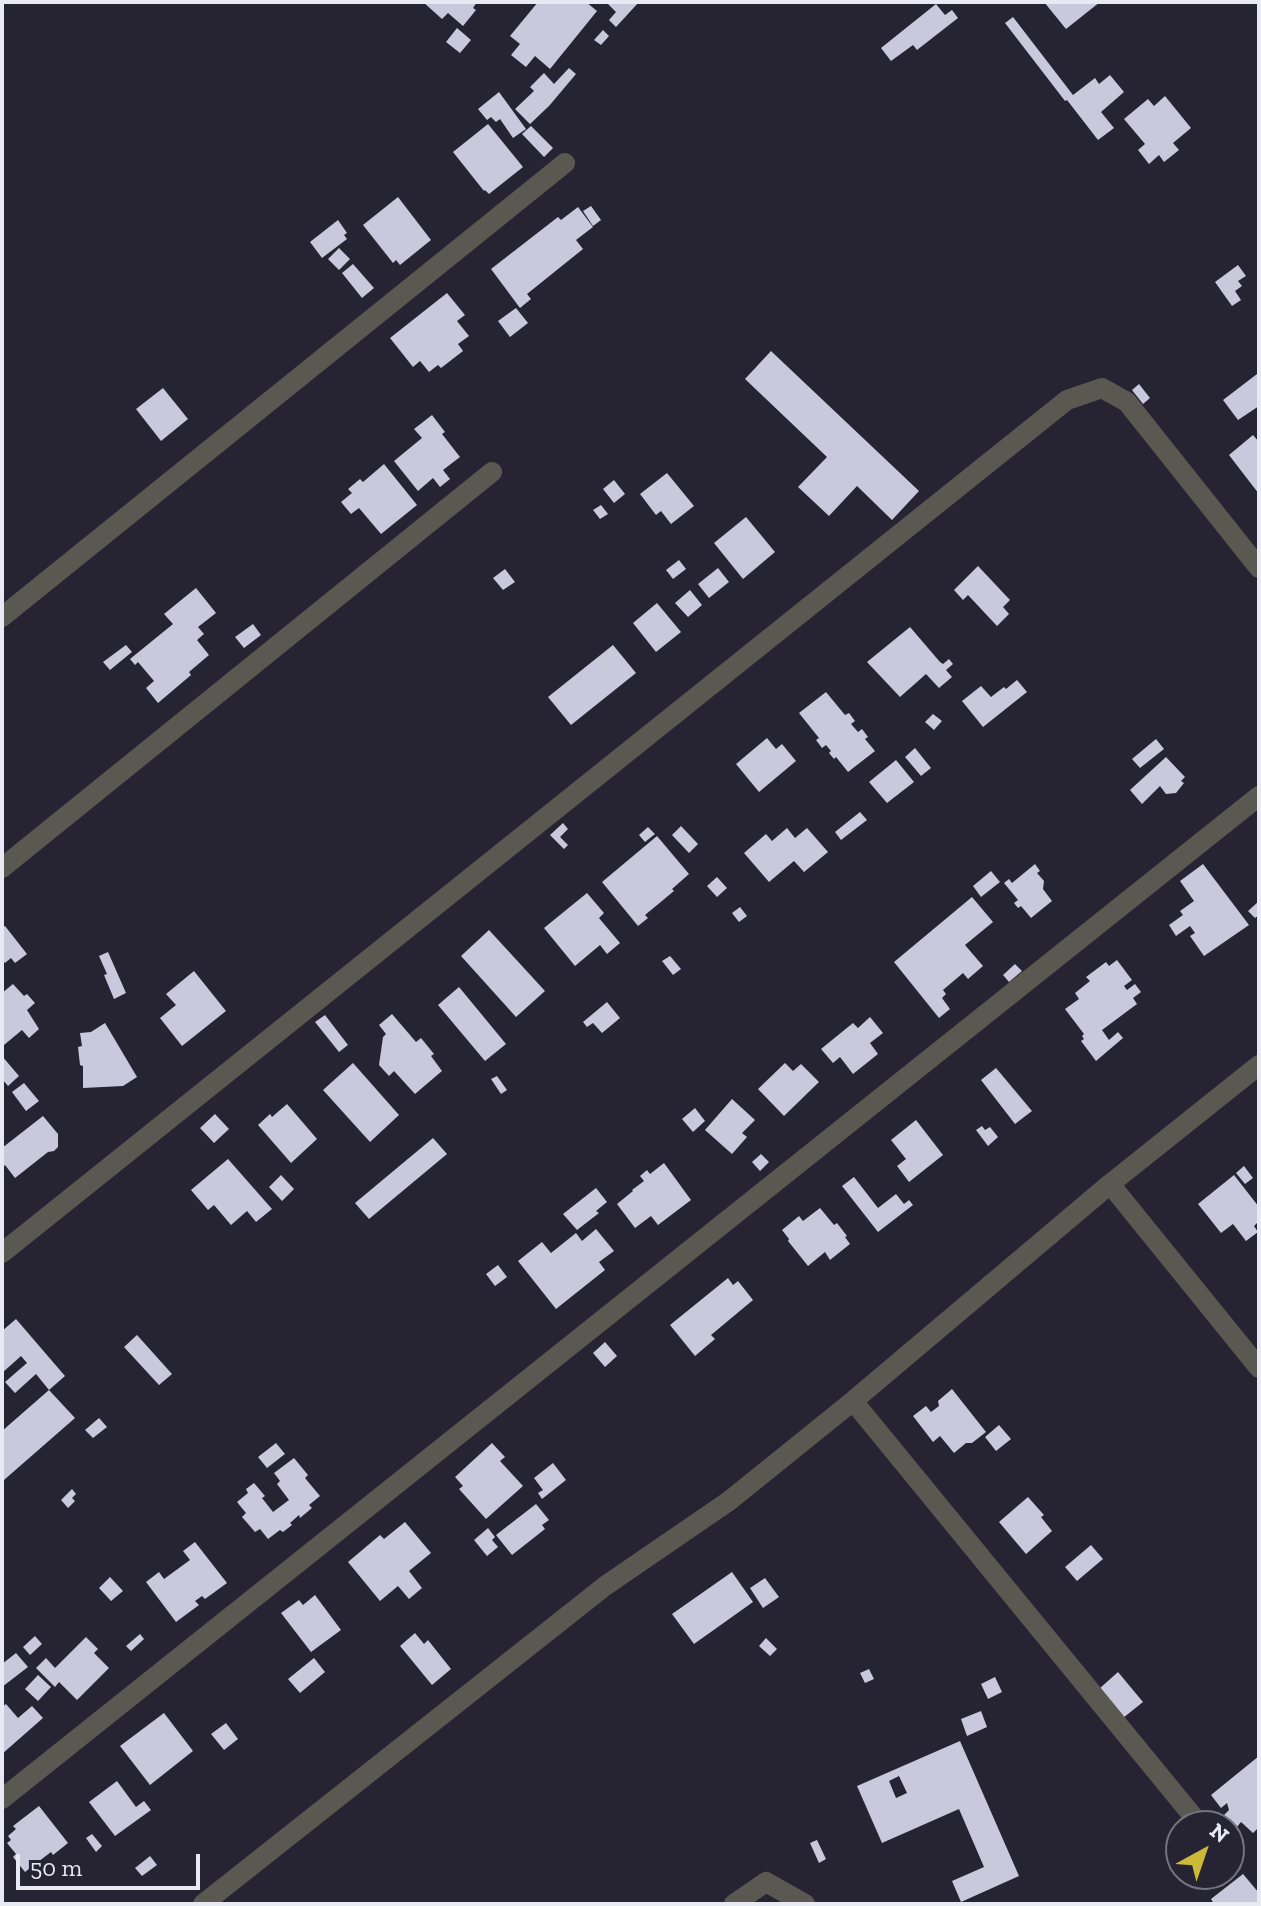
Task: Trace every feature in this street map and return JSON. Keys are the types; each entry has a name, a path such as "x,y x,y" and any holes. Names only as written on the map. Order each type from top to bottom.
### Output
{"street":[{"path":"2,617 565,163"},
{"path":"2,1253 1067,400 1102,388 1127,402 1259,568"},
{"path":"2,868 492,472"},
{"path":"2,1799 1259,796"},
{"path":"203,1904 605,1586 729,1501 853,1401 1110,1184 1259,1065"},
{"path":"1110,1184 1259,1368"},
{"path":"853,1401 1188,1810"},
{"path":"734,1904 766,1882 805,1904"}],"building":[{"path":"423,2 477,2 473,8 476,10 463,26 448,13 442,19"},
{"path":"538,2 586,2 597,11 550,69 535,56 526,67 511,55 520,44 510,36"},
{"path":"606,2 639,2 616,27 609,20 616,12"},
{"path":"1044,2 1100,2 1066,29"},
{"path":"936,4 945,15 952,10 958,18 917,50 913,45 891,61 881,48"},
{"path":"1013,17 1073,95 1095,78 1099,84 1110,75 1124,92 1101,112 1114,128 1098,140 1005,23"},
{"path":"457,28 471,40 460,53 446,42"},
{"path":"603,30 609,36 601,45 594,40"},
{"path":"569,68 576,74 530,124 515,109 534,91 530,87 544,73 554,84"},
{"path":"499,92 526,129 513,138 500,119 496,122 491,117 487,120 478,109"},
{"path":"1165,96 1191,128 1173,143 1179,150 1164,162 1159,155 1149,164 1138,150 1145,144 1124,119 1148,99 1154,106"},
{"path":"488,124 523,167 489,194 453,152"},
{"path":"531,126 553,148 544,157 522,134"},
{"path":"398,197 431,240 400,265 396,260 393,263 363,225"},
{"path":"591,206 601,220 593,226 583,211"},
{"path":"578,207 593,227 576,240 583,249 527,294 531,299 520,308 491,269 558,217 561,220"},
{"path":"338,220 347,233 344,235 347,239 322,258 310,242"},
{"path":"339,248 350,259 339,270 328,259"},
{"path":"353,264 374,288 362,298 342,273"},
{"path":"1238,265 1246,276 1238,281 1242,286 1235,291 1241,300 1232,306 1215,282"},
{"path":"447,293 465,315 457,321 469,336 458,344 463,351 441,368 438,365 429,372 420,361 413,367 390,338"},
{"path":"516,308 528,323 510,337 498,321"},
{"path":"771,351 919,491 892,520 857,486 829,516 798,487 827,457 745,379"},
{"path":"1257,374 1259,406 1238,420 1223,400"},
{"path":"1139,384 1150,398 1143,404 1132,390"},
{"path":"163,388 188,419 161,441 136,409"},
{"path":"432,415 460,457 443,470 450,479 440,487 433,478 418,491 394,461 422,438 414,429"},
{"path":"1253,435 1259,442 1259,494 1229,455"},
{"path":"384,464 417,505 381,534 359,508 351,514 341,502 352,493 348,489 360,479 363,482"},
{"path":"667,473 694,506 671,524 661,511 656,515 640,494"},
{"path":"614,480 625,494 614,503 603,489"},
{"path":"601,505 608,514 600,519 593,510"},
{"path":"746,517 775,552 743,579 714,543"},
{"path":"679,560 686,569 673,579 666,570"},
{"path":"978,566 1010,600 1003,607 1009,614 997,626 968,595 963,600 954,590"},
{"path":"718,568 729,582 709,598 698,584"},
{"path":"505,569 515,582 503,590 493,578"},
{"path":"196,588 216,613 198,627 204,634 197,640 209,655 158,703 146,688 154,681 138,662 135,665 130,659 173,624 164,614"},
{"path":"690,590 702,605 688,617 675,603"},
{"path":"657,603 681,632 656,652 633,623"},
{"path":"253,624 261,635 244,648 235,637"},
{"path":"910,627 940,662 943,664 949,659 953,664 946,670 952,677 939,688 926,674 900,697 867,662"},
{"path":"126,645 132,652 110,670 103,662"},
{"path":"613,645 636,673 571,725 548,697"},
{"path":"1017,680 1027,692 983,727 962,701 981,686 991,697"},
{"path":"826,692 845,715 849,713 855,721 851,724 858,732 862,729 868,737 865,739 875,751 848,772 829,753 831,751 826,745 822,748 816,740 819,738 799,713"},
{"path":"933,714 942,721 934,730 925,722"},
{"path":"767,738 776,749 782,744 796,761 759,792 736,764"},
{"path":"1156,739 1164,749 1140,768 1132,759"},
{"path":"915,748 931,768 921,776 905,757"},
{"path":"1166,757 1185,777 1181,781 1184,783 1176,793 1166,794 1160,786 1142,804 1130,790"},
{"path":"896,760 914,782 887,803 869,782"},
{"path":"860,812 867,820 841,840 835,832"},
{"path":"563,823 568,829 560,837 568,845 564,849 550,835"},
{"path":"681,826 698,844 689,853 672,835"},
{"path":"648,827 655,834 645,842 639,835"},
{"path":"787,828 795,838 807,828 828,852 804,872 794,861 769,882 744,853 766,834 772,841"},
{"path":"657,836 689,874 645,915 648,918 638,926 602,882"},
{"path":"1035,864 1040,871 1037,873 1044,881 1043,889 1052,901 1031,918 1014,903 1018,900 1004,883 1009,879 1012,883"},
{"path":"1203,864 1249,925 1204,956 1190,936 1195,933 1190,926 1176,936 1169,925 1183,915 1180,911 1194,901 1180,881"},
{"path":"991,871 1000,882 981,897 973,886"},
{"path":"717,877 727,888 717,897 707,886"},
{"path":"587,893 604,913 599,918 620,943 607,954 600,945 575,966 544,928"},
{"path":"972,897 993,922 965,945 983,966 968,979 963,973 943,990 946,994 942,998 950,1009 939,1018 894,962"},
{"path":"1259,901 1259,915 1255,918 1248,911"},
{"path":"740,907 747,916 739,922 732,913"},
{"path":"5,926 27,954 15,963 11,958 5,963 2,959 2,928"},
{"path":"489,930 545,991 516,1017 461,956"},
{"path":"108,952 126,993 114,999 99,956"},
{"path":"670,956 681,969 673,975 662,961"},
{"path":"1117,960 1132,980 1124,986 1127,990 1135,984 1141,992 1133,998 1137,1004 1102,1030 1109,1040 1118,1032 1123,1038 1096,1061 1081,1041 1084,1034 1065,1009 1079,999 1075,993 1090,981 1086,977 1106,962 1109,966"},
{"path":"1015,964 1022,971 1009,982 1003,975"},
{"path":"194,971 226,1011 182,1046 160,1018 176,1005 166,994"},
{"path":"13,984 35,1003 27,1010 39,1029 29,1038 22,1030 4,1045 2,993"},
{"path":"459,987 506,1044 485,1061 438,1005"},
{"path":"607,1002 620,1018 602,1033 593,1023 587,1027 583,1022"},
{"path":"392,1014 416,1042 421,1038 442,1071 415,1094 394,1071 389,1076 379,1065 386,1034 379,1025"},
{"path":"325,1015 348,1045 339,1052 315,1022"},
{"path":"870,1017 883,1033 870,1043 878,1054 853,1074 840,1057 833,1063 821,1049 853,1023 858,1028"},
{"path":"105,1023 137,1077 123,1086 83,1088 83,1066 80,1065 78,1047 82,1046 80,1033 91,1032"},
{"path":"2,1056 19,1076 8,1086 2,1079"},
{"path":"353,1063 399,1115 370,1142 323,1090"},
{"path":"785,1063 793,1071 801,1064 819,1082 784,1116 758,1089"},
{"path":"996,1068 1032,1111 1015,1124 981,1080"},
{"path":"497,1076 507,1090 501,1094 491,1079"},
{"path":"24,1083 39,1101 26,1111 12,1092"},
{"path":"732,1099 755,1120 742,1133 747,1137 732,1154 705,1130"},
{"path":"287,1104 317,1139 291,1163 258,1125"},
{"path":"695,1108 705,1121 693,1132 682,1119"},
{"path":"215,1114 229,1129 214,1143 200,1128"},
{"path":"43,1116 58,1134 58,1147 15,1178 5,1165 2,1168 2,1148"},
{"path":"916,1120 943,1155 909,1182 897,1166 906,1159 891,1140"},
{"path":"982,1126 985,1130 990,1127 998,1137 988,1146 976,1130"},
{"path":"433,1138 447,1154 369,1219 355,1203"},
{"path":"761,1154 769,1162 760,1171 752,1162"},
{"path":"228,1159 272,1209 256,1222 247,1211 231,1225 214,1205 208,1210 191,1190"},
{"path":"664,1163 691,1200 658,1225 651,1216 635,1228 617,1204 644,1181 640,1176 647,1170 650,1174"},
{"path":"1244,1166 1253,1178 1245,1184 1236,1173"},
{"path":"281,1175 294,1189 282,1201 269,1187"},
{"path":"1234,1175 1259,1207 1259,1221 1254,1226 1258,1232 1246,1241 1233,1224 1221,1233 1198,1204"},
{"path":"854,1177 878,1208 896,1194 904,1204 909,1200 913,1205 878,1232 842,1186"},
{"path":"596,1188 607,1202 596,1211 599,1213 577,1230 563,1214"},
{"path":"820,1208 834,1225 837,1223 850,1244 830,1260 825,1252 808,1266 782,1230 799,1216 803,1221"},
{"path":"596,1229 614,1251 599,1262 605,1270 556,1309 518,1261 542,1242 551,1253 576,1233 582,1241"},
{"path":"498,1265 507,1277 495,1286 486,1274"},
{"path":"728,1278 733,1285 738,1281 753,1300 711,1335 715,1339 695,1356 670,1325"},
{"path":"16,1319 65,1376 49,1390 36,1374 15,1393 5,1382 27,1363 21,1356 2,1373 2,1331"},
{"path":"137,1335 172,1374 159,1385 124,1347"},
{"path":"605,1342 617,1356 605,1367 593,1353"},
{"path":"952,1389 986,1432 954,1453 940,1436 933,1442 913,1416 926,1406 931,1412"},
{"path":"49,1390 75,1418 4,1480 2,1431"},
{"path":"99,1418 107,1427 93,1438 85,1430"},
{"path":"999,1425 1011,1439 996,1451 985,1437"},
{"path":"276,1443 285,1454 267,1468 258,1457"},
{"path":"492,1443 505,1457 500,1461 523,1486 486,1519 459,1489 463,1486 455,1477"},
{"path":"294,1458 320,1496 309,1505 312,1508 290,1523 292,1525 268,1539 260,1529 255,1532 242,1517 246,1513 237,1502 254,1483 273,1512 289,1500 277,1484 280,1481 274,1473"},
{"path":"553,1463 566,1480 542,1499 538,1493 543,1490 534,1478"},
{"path":"72,1489 76,1494 72,1498 75,1501 68,1508 61,1500"},
{"path":"1028,1497 1044,1515 1041,1517 1052,1531 1026,1554 999,1522"},
{"path":"536,1504 549,1520 542,1525 545,1529 512,1555 496,1535"},
{"path":"405,1522 431,1553 409,1571 422,1588 409,1599 398,1586 380,1601 348,1562 380,1535 384,1539"},
{"path":"488,1528 498,1547 487,1556 474,1540"},
{"path":"195,1542 227,1583 205,1599 202,1596 195,1601 199,1605 176,1622 146,1582 159,1572 164,1579 190,1560 183,1551"},
{"path":"1091,1545 1103,1559 1077,1581 1065,1567"},
{"path":"732,1572 753,1602 694,1644 672,1614"},
{"path":"110,1577 123,1591 111,1601 99,1588"},
{"path":"765,1578 779,1597 763,1608 750,1588"},
{"path":"315,1595 341,1630 311,1652 281,1613 299,1600 303,1605"},
{"path":"415,1633 424,1644 428,1640 451,1669 432,1685 400,1646"},
{"path":"140,1634 144,1639 131,1651 126,1646"},
{"path":"35,1636 42,1644 30,1655 23,1647"},
{"path":"86,1637 98,1649 94,1653 109,1668 77,1700 59,1682 55,1687 36,1668 46,1658 55,1668"},
{"path":"766,1638 777,1649 770,1656 759,1646"},
{"path":"16,1653 28,1667 2,1687 2,1664"},
{"path":"314,1658 325,1672 300,1693 288,1679"},
{"path":"869,1669 874,1679 865,1683 860,1673"},
{"path":"1118,1672 1143,1702 1123,1718 1099,1689"},
{"path":"38,1675 51,1687 38,1701 25,1689"},
{"path":"995,1677 1002,1692 988,1699 981,1684"},
{"path":"6,1704 18,1718 32,1706 43,1718 2,1754 2,1707"},
{"path":"981,1711 987,1727 967,1736 961,1719"},
{"path":"164,1713 193,1751 150,1785 120,1746"},
{"path":"226,1723 238,1739 224,1750 211,1734"},
{"path":"960,1741 1019,1876 961,1902 952,1881 984,1867 959,1809 882,1843 857,1786","holes":["899,1776 907,1793 896,1798 889,1781"]},
{"path":"1259,1756 1259,1827 1253,1833 1245,1826 1245,1810 1229,1810 1227,1803 1221,1808 1211,1795"},
{"path":"117,1781 136,1807 144,1801 151,1810 115,1836 89,1802"},
{"path":"39,1806 68,1843 25,1872 13,1857 16,1854 7,1843 11,1840 8,1836 16,1829 13,1826"},
{"path":"92,1834 102,1846 96,1852 86,1838"},
{"path":"817,1840 826,1859 819,1863 810,1843"},
{"path":"150,1856 157,1865 142,1876 135,1868"},
{"path":"1245,1876 1259,1893 1259,1904 1214,1904 1211,1899 1223,1890 1245,1890"}]}
